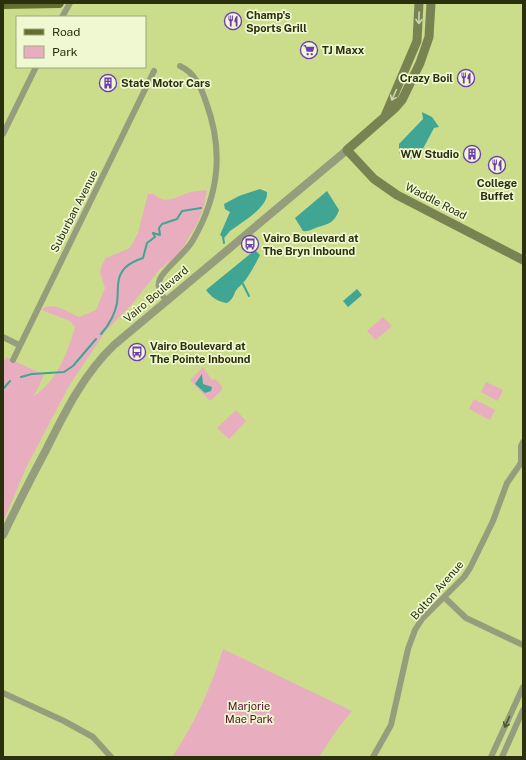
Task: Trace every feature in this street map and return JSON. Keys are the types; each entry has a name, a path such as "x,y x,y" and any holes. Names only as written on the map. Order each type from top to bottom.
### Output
{"main road":[{"path":"3,4 59,3"},
{"name":"Vairo Boulevard","path":"384,119 417,41 419,3"},
{"name":"Vairo Boulevard","path":"347,150 384,119 402,100 420,63 429,37 431,3"},
{"name":"Waddle Road","path":"347,150 374,179 397,195 523,260"}],"street":[{"path":"63,16 70,3"},
{"path":"167,301 159,289 160,280 192,242 206,218 211,203 216,177 216,143 210,112 195,79 186,69 180,66"},
{"path":"3,134 36,68"},
{"name":"Suburban Avenue","path":"13,360 154,71"},
{"name":"Vairo Boulevard","path":"3,535 58,426 87,374 114,345 347,150"},
{"path":"3,338 19,345"},
{"name":"Bolton Avenue","path":"373,757 391,725 408,649 415,630 422,619 470,568 493,521 507,483 522,462 521,446 523,442"},
{"path":"444,597 466,618 523,645"},
{"path":"492,757 523,687"},
{"path":"3,693 64,721 92,737 111,757"},
{"path":"502,757 523,710"}],"green space":[{"path":"207,190 204,206 196,226 182,249 175,257 160,269 133,303 105,332 69,386 27,466 3,522 3,363 6,357 44,375 34,396 42,390 55,374 65,356 75,327 70,321 42,309 51,306 56,307 79,317 96,310 105,288 100,272 102,265 106,258 130,248 138,233 148,194 154,194 158,198 167,200 191,192"},
{"path":"383,317 392,326 376,340 367,331"},
{"path":"203,367 212,380 215,379 222,386 222,390 210,401 190,380"},
{"path":"486,382 503,390 498,401 481,392"},
{"path":"474,399 495,410 490,420 469,409"},
{"path":"236,410 246,421 229,439 217,428"},
{"name":"Marjorie Mae Park","path":"223,649 352,711 336,731 319,757 172,757 202,705"}],"water":[{"path":"422,112 432,117 439,127 434,128 418,158 408,159 399,153 399,144 423,119"},
{"path":"260,189 267,192 264,203 259,209 230,231 224,238 220,235 230,212 225,209 224,204 239,196"},
{"path":"327,191 339,210 336,217 325,225 309,231 303,231 295,218"},
{"path":"255,250 260,255 248,276 236,290 230,301 227,303 221,302 210,295 206,290"},
{"path":"357,289 362,295 348,307 343,301"},
{"path":"202,374 203,384 212,387 211,391 205,393 195,384"}],"waterway":[{"path":"101,334 115,311 119,279 126,267 143,258 147,243 155,237 153,233 160,235 159,228 162,224 177,219 182,211 201,208"},
{"path":"223,237 224,243"},
{"path":"243,284 249,296"},
{"path":"21,377 32,374 64,372 73,366 96,339"},
{"path":"3,389 10,381"}],"place":[{"name":"Champ's Sports Grill","path":"233,21"},
{"name":"TJ Maxx","path":"309,50"},
{"name":"Crazy Boil","path":"466,78"},
{"name":"State Motor Cars","path":"108,83"},
{"name":"WW Studio","path":"472,154"},
{"name":"College Buffet","path":"497,165"},
{"name":"Vairo Boulevard at The Bryn Inbound","path":"250,244"},
{"name":"Vairo Boulevard at The Pointe Inbound","path":"137,352"}]}
